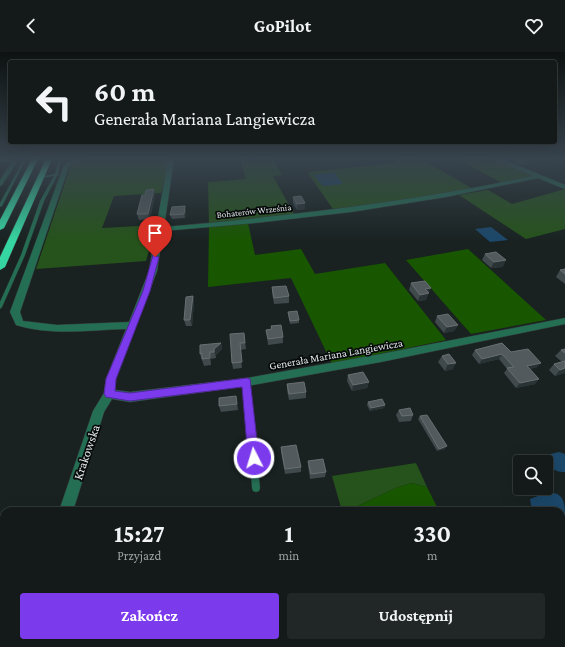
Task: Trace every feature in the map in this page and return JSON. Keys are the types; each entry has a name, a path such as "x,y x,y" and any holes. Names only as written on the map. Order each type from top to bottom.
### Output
{"highway":[{"path":"0,228 21,187"},
{"path":"0,267 37,187"}],"street":[{"path":"56,187 15,312 19,323 28,327 70,328 132,325"},
{"name":"Krakowska","path":"67,507 100,411 109,394 111,379 153,271 167,187"},
{"name":"Bohaterów Września","path":"160,229 274,219 441,196 487,187"},
{"name":"Generała Mariana Langiewicza","path":"109,394 130,397 247,382 381,358 565,321"}],"lane":[{"path":"0,206 10,187"},
{"path":"0,307 23,255 42,202 52,187"},
{"path":"247,382 256,488"}],"green space":[{"path":"64,187 162,187 161,193 114,196 102,228 156,225 146,261 36,269"},
{"path":"208,187 279,187 294,214 209,223"},
{"path":"317,187 469,187 473,189 439,195 333,209"},
{"path":"565,189 565,229 526,239 459,195 488,190 512,204"},
{"path":"248,223 255,255 301,249 315,274 385,263 446,340 332,364 291,278 208,287 209,227"},
{"path":"468,249 546,320 471,334 406,260"},
{"path":"416,463 427,487 411,483 396,488 356,507 341,507 332,476"},
{"path":"411,483 427,487 437,507 356,507 396,488"}],"water":[{"path":"491,227 508,240 490,242 475,229"},
{"path":"559,452 565,454 565,472 558,472 553,469 553,455 547,455"},
{"path":"553,493 560,496 565,507 532,507 530,499 541,495 553,495"}],"building":[{"path":"154,189 148,214 137,214 142,195 145,195 146,190"},
{"path":"301,196 305,203 297,204 293,197"},
{"path":"185,206 184,214 170,215 172,207"},
{"path":"496,252 506,260 494,262 485,254"},
{"path":"565,269 565,274 560,270"},
{"path":"425,281 431,288 425,289 429,293 420,295 411,283"},
{"path":"286,286 289,296 274,298 272,287"},
{"path":"193,296 190,320 184,320 186,297"},
{"path":"297,311 299,320 290,321 288,312"},
{"path":"448,314 458,325 447,327 437,316"},
{"path":"281,325 283,337 268,339 266,330 272,329 271,326"},
{"path":"244,333 245,343 240,343 242,362 232,363 230,334"},
{"path":"221,343 214,349 214,352 210,352 210,358 202,359 202,353 200,354 200,345"},
{"path":"502,343 511,352 528,349 541,363 527,366 539,379 520,383 507,368 514,367 502,354 482,359 475,350"},
{"path":"449,354 456,363 448,364 442,356"},
{"path":"565,361 565,368 560,370 554,364"},
{"path":"363,372 369,382 353,385 348,375"},
{"path":"304,382 306,392 289,394 287,384"},
{"path":"236,396 237,404 219,406 219,398"},
{"path":"382,399 385,405 371,408 368,402"},
{"path":"410,408 413,415 402,416 399,410"},
{"path":"427,415 447,446 439,449 420,416"},
{"path":"296,445 301,467 285,469 281,447"},
{"path":"323,459 326,472 311,474 308,461"}],"route":[{"path":"155,257 153,271 146,291 111,379 109,394 130,397 247,382 254,458"}]}
